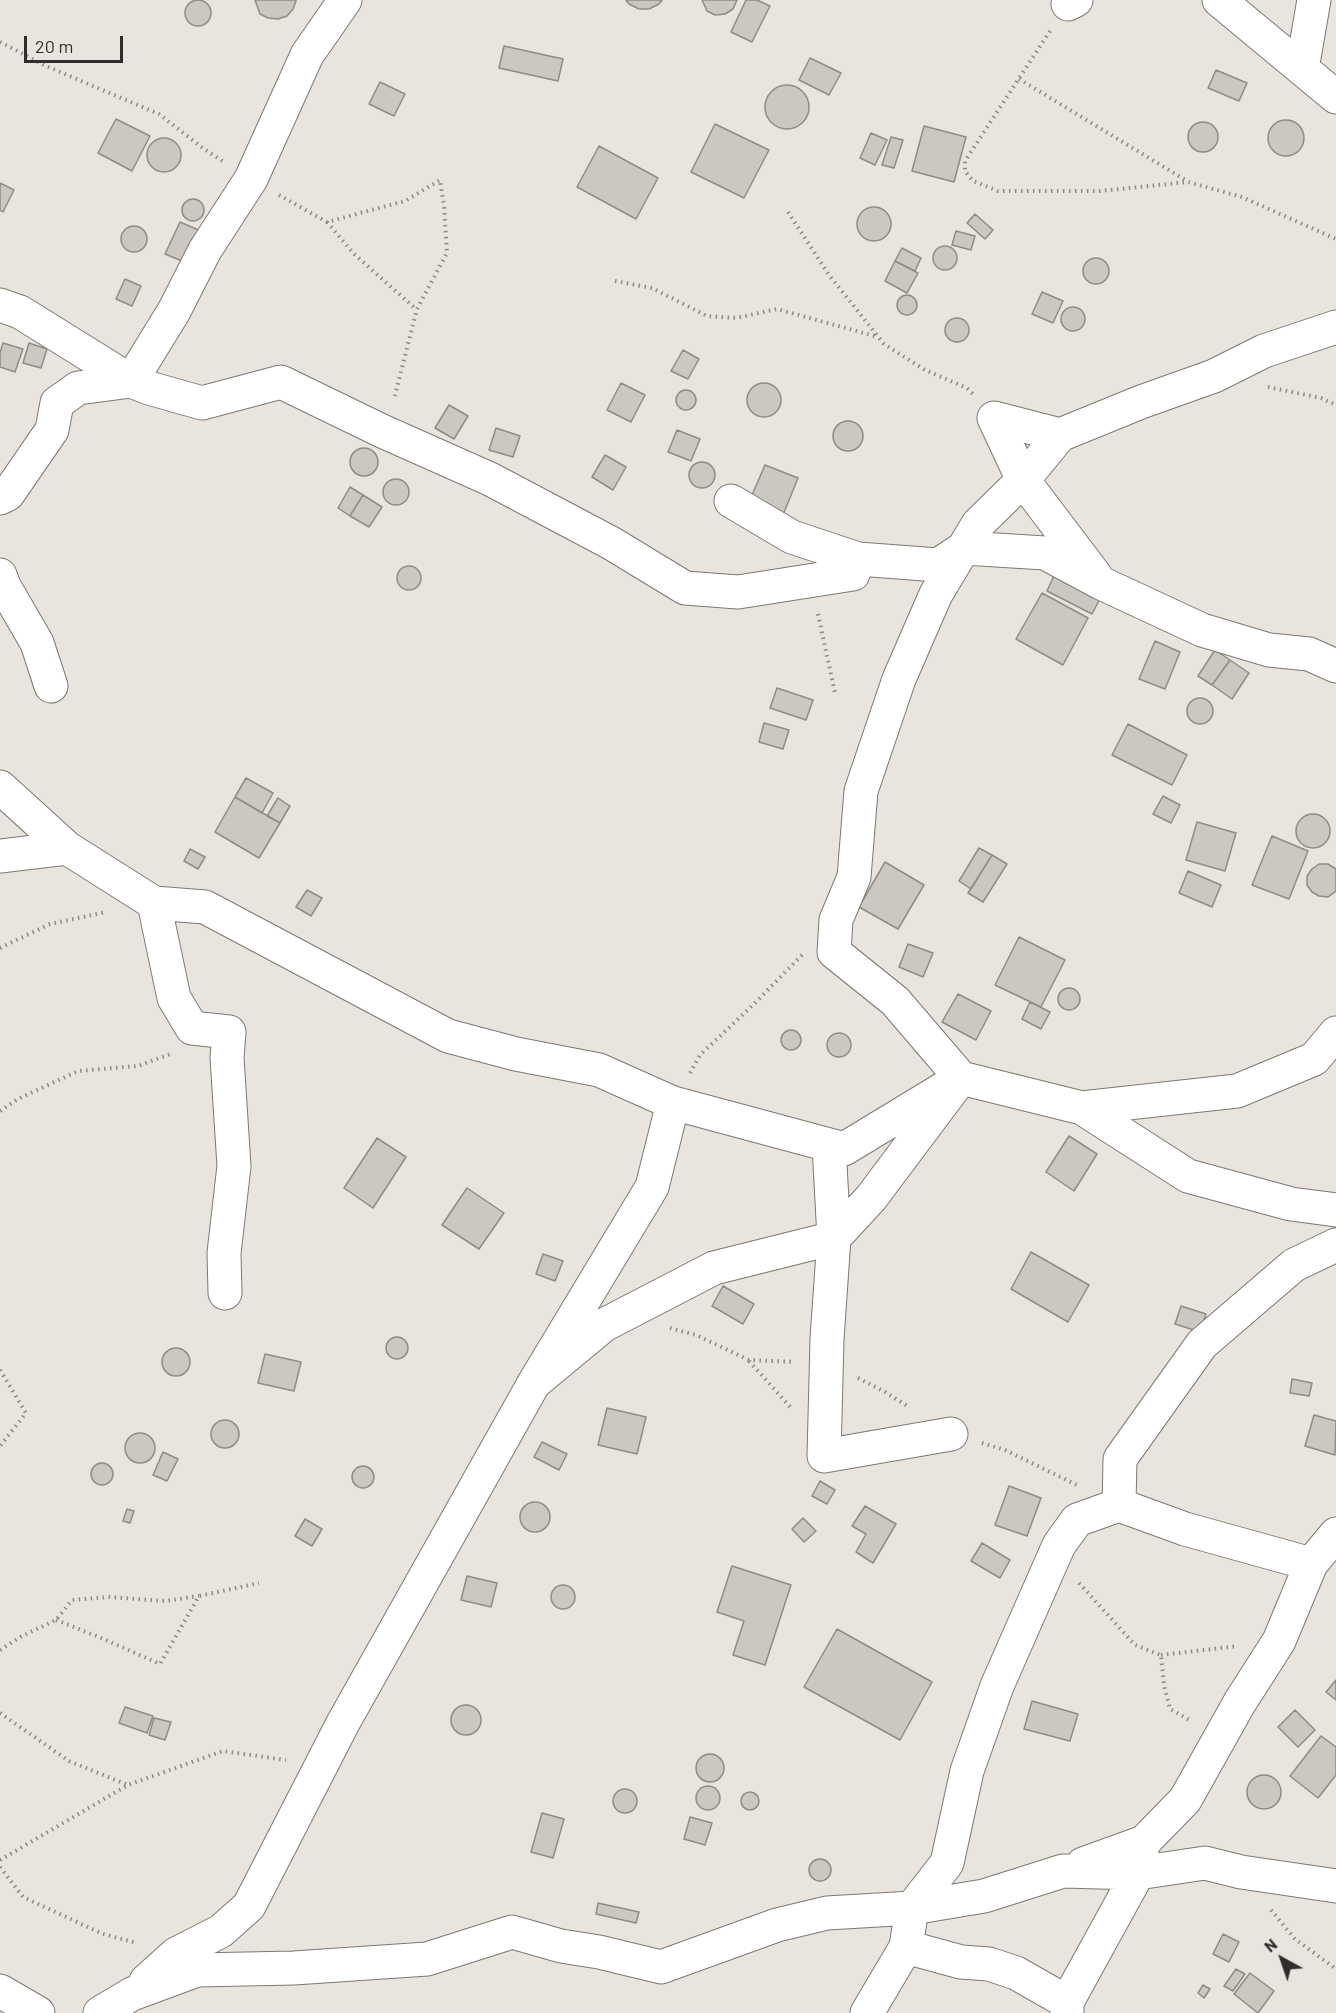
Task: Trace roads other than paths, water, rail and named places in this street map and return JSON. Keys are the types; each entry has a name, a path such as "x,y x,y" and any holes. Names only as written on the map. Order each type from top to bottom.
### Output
{"street":[{"path":"131,381 174,311 205,250 251,179 307,55 345,0"},
{"path":"1219,0 1336,97"},
{"path":"1302,69 1314,0"},
{"path":"0,305 20,312 131,381 202,403 281,382 382,431 490,479 610,543 685,588 738,592 853,574 858,560"},
{"path":"1336,327 1264,351 1214,376 1141,402 1060,435 1023,480 978,524 936,594 899,679 861,791 854,877 836,920 834,952 895,1001 961,1078 1082,1108 1188,1176 1291,1204 1336,1210"},
{"path":"0,498 8,494 52,430 57,403 78,388 131,381"},
{"path":"1060,435 994,418 1023,480 1101,583"},
{"path":"731,501 792,537 858,560 938,565 964,548 1045,553 1101,583 1212,633 1269,650 1309,654 1336,666"},
{"path":"0,575 37,643 51,686"},
{"path":"0,787 67,848 153,903 204,907 448,1036 516,1054 599,1070 673,1103 844,1149 961,1078"},
{"path":"0,856 67,848"},
{"path":"153,903 174,998 192,1028 229,1032 226,1058 234,1166 224,1253 225,1293"},
{"path":"1082,1108 1237,1091 1314,1059 1336,1033"},
{"path":"534,1383 604,1325 714,1268 834,1238 871,1198 961,1078"},
{"path":"132,1994 176,1954 221,1931 249,1906 343,1723 534,1383 652,1186 673,1103"},
{"path":"829,1146 834,1238 824,1456 951,1434"},
{"path":"1119,1505 1120,1459 1202,1344 1294,1265 1336,1245"},
{"path":"867,2013 906,1947 912,1908 947,1863 968,1771 993,1697 1059,1545 1077,1520 1119,1505 1185,1529 1311,1564"},
{"path":"906,1947 961,1962 989,1964 1016,1973 1067,2008 1141,1858 1185,1800 1240,1702 1279,1641 1311,1564 1336,1534"},
{"path":"100,2013 132,1994 197,1970 294,1968 427,1959 512,1932 561,1946 599,1952 661,1967 777,1925 828,1913 912,1908 984,1896 1063,1871 1141,1858 1206,1863 1241,1872 1336,1886"},
{"path":"0,1991 38,2013"}]}
